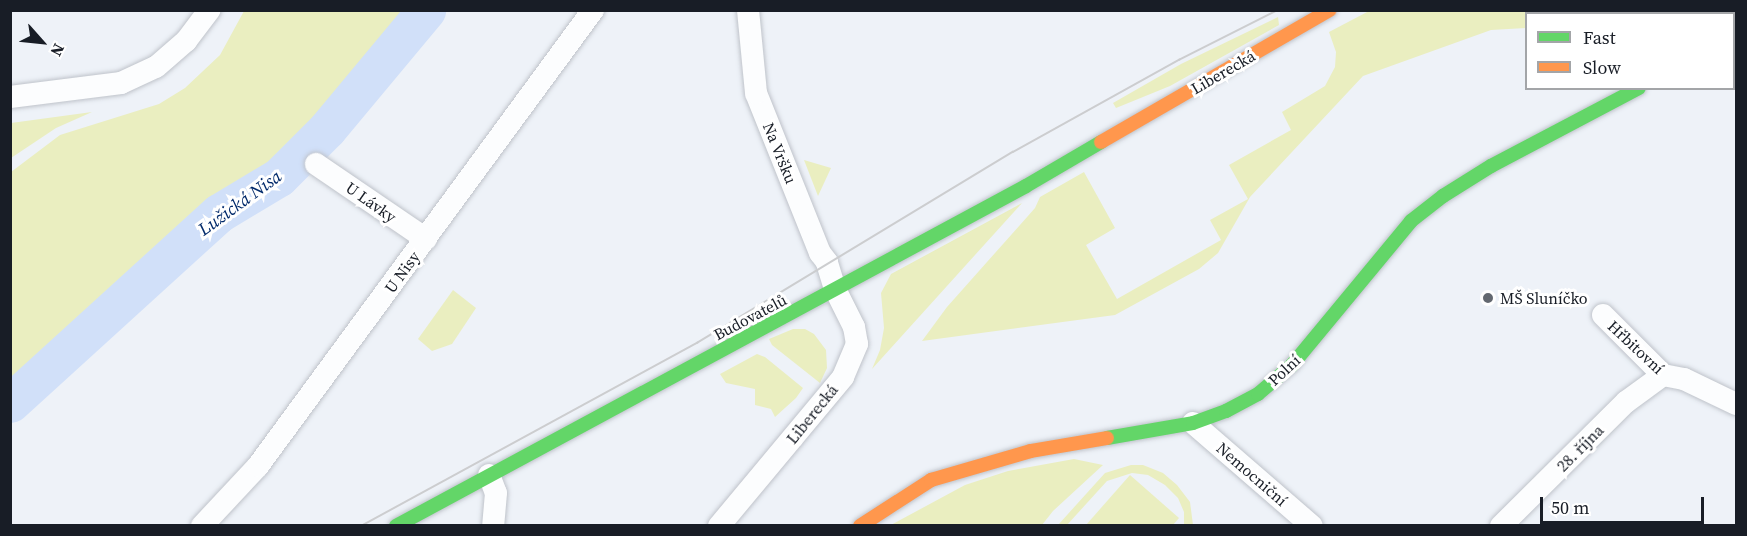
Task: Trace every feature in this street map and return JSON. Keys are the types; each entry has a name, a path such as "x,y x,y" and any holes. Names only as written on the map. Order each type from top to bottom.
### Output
{"main road":[{"name":"Liberecká","path":"1116,132 1330,10"},
{"name":"Polní","path":"860,525 931,480 1031,451 1192,423 1226,411 1258,394 1292,365 1410,221 1443,196 1544,136 1635,90"},
{"name":"Budovatelů","path":"396,525 1026,186 1116,132"}],"street":[{"path":"10,97 130,79 156,67 186,41 209,10"},
{"name":"U Nisy","path":"202,525 258,466 593,10"},
{"name":"Na Vršku","path":"748,10 756,93 820,253 827,262 835,289"},
{"name":"U Lávky","path":"316,164 426,240"},
{"name":"Liberecká","path":"728,523 851,363 857,344 854,327 835,289"},
{"name":"Hřbitovní","path":"1603,315 1663,375 1684,379 1737,404"},
{"name":"28. října","path":"1501,525 1626,402 1663,375"},
{"name":"Nemocniční","path":"1192,423 1312,525"},
{"path":"489,476 496,493 494,525"}],"green space":[{"path":"244,11 413,11 283,158 175,237 11,389 11,172 60,135 159,104 185,88 220,55"},
{"path":"1369,11 1667,11 1525,12 1525,28 1491,30 1363,76 1250,197 1218,253 1199,269 1115,315 922,341 947,307 1035,208 1040,197 1084,172 1115,228 1086,245 1117,299 1221,240 1210,220 1248,199 1229,165 1291,130 1282,112 1325,86 1335,67 1336,52 1329,32"},
{"path":"1278,17 1279,25 1170,86 1116,108 1113,103 1181,64"},
{"path":"92,112 56,128 11,158 11,123"},
{"path":"804,160 831,168 818,196"},
{"path":"1022,203 872,369 880,350 884,328 881,293 891,274"},
{"path":"453,290 476,308 452,344 432,351 418,339"},
{"path":"793,329 805,329 814,334 826,350 827,368 820,383 772,345 769,339"},
{"path":"757,354 765,357 803,388 796,398 775,417 771,409 755,405 755,389 726,383 720,374"},
{"path":"1074,459 1103,465 1053,511 1042,525 889,526 965,485 1008,471"},
{"path":"1131,465 1143,465 1163,473 1177,485 1190,502 1193,525 1184,525 1184,512 1178,498 1165,485 1148,475 1132,473 1107,481 1067,525 1058,525 1105,473"},
{"path":"1130,475 1179,518 1173,525 1086,525"}],"waterway":[{"name":"Lužická Nisa","path":"10,403 219,213 279,177 327,129 426,10"}],"tram line":[{"path":"361,526 697,343 1013,152 1179,60 1278,10"}],"traffic: fast":[{"path":"1107,438 1193,423 1226,411 1258,394 1292,365 1411,221 1443,196 1491,166 1635,90"},
{"path":"396,526 1026,186 1101,142"}],"traffic: slow":[{"path":"1101,142 1330,10"},
{"path":"860,526 931,480 1031,451 1107,438"}],"place":[{"name":"MŠ Sluníčko","path":"1488,298"}]}
